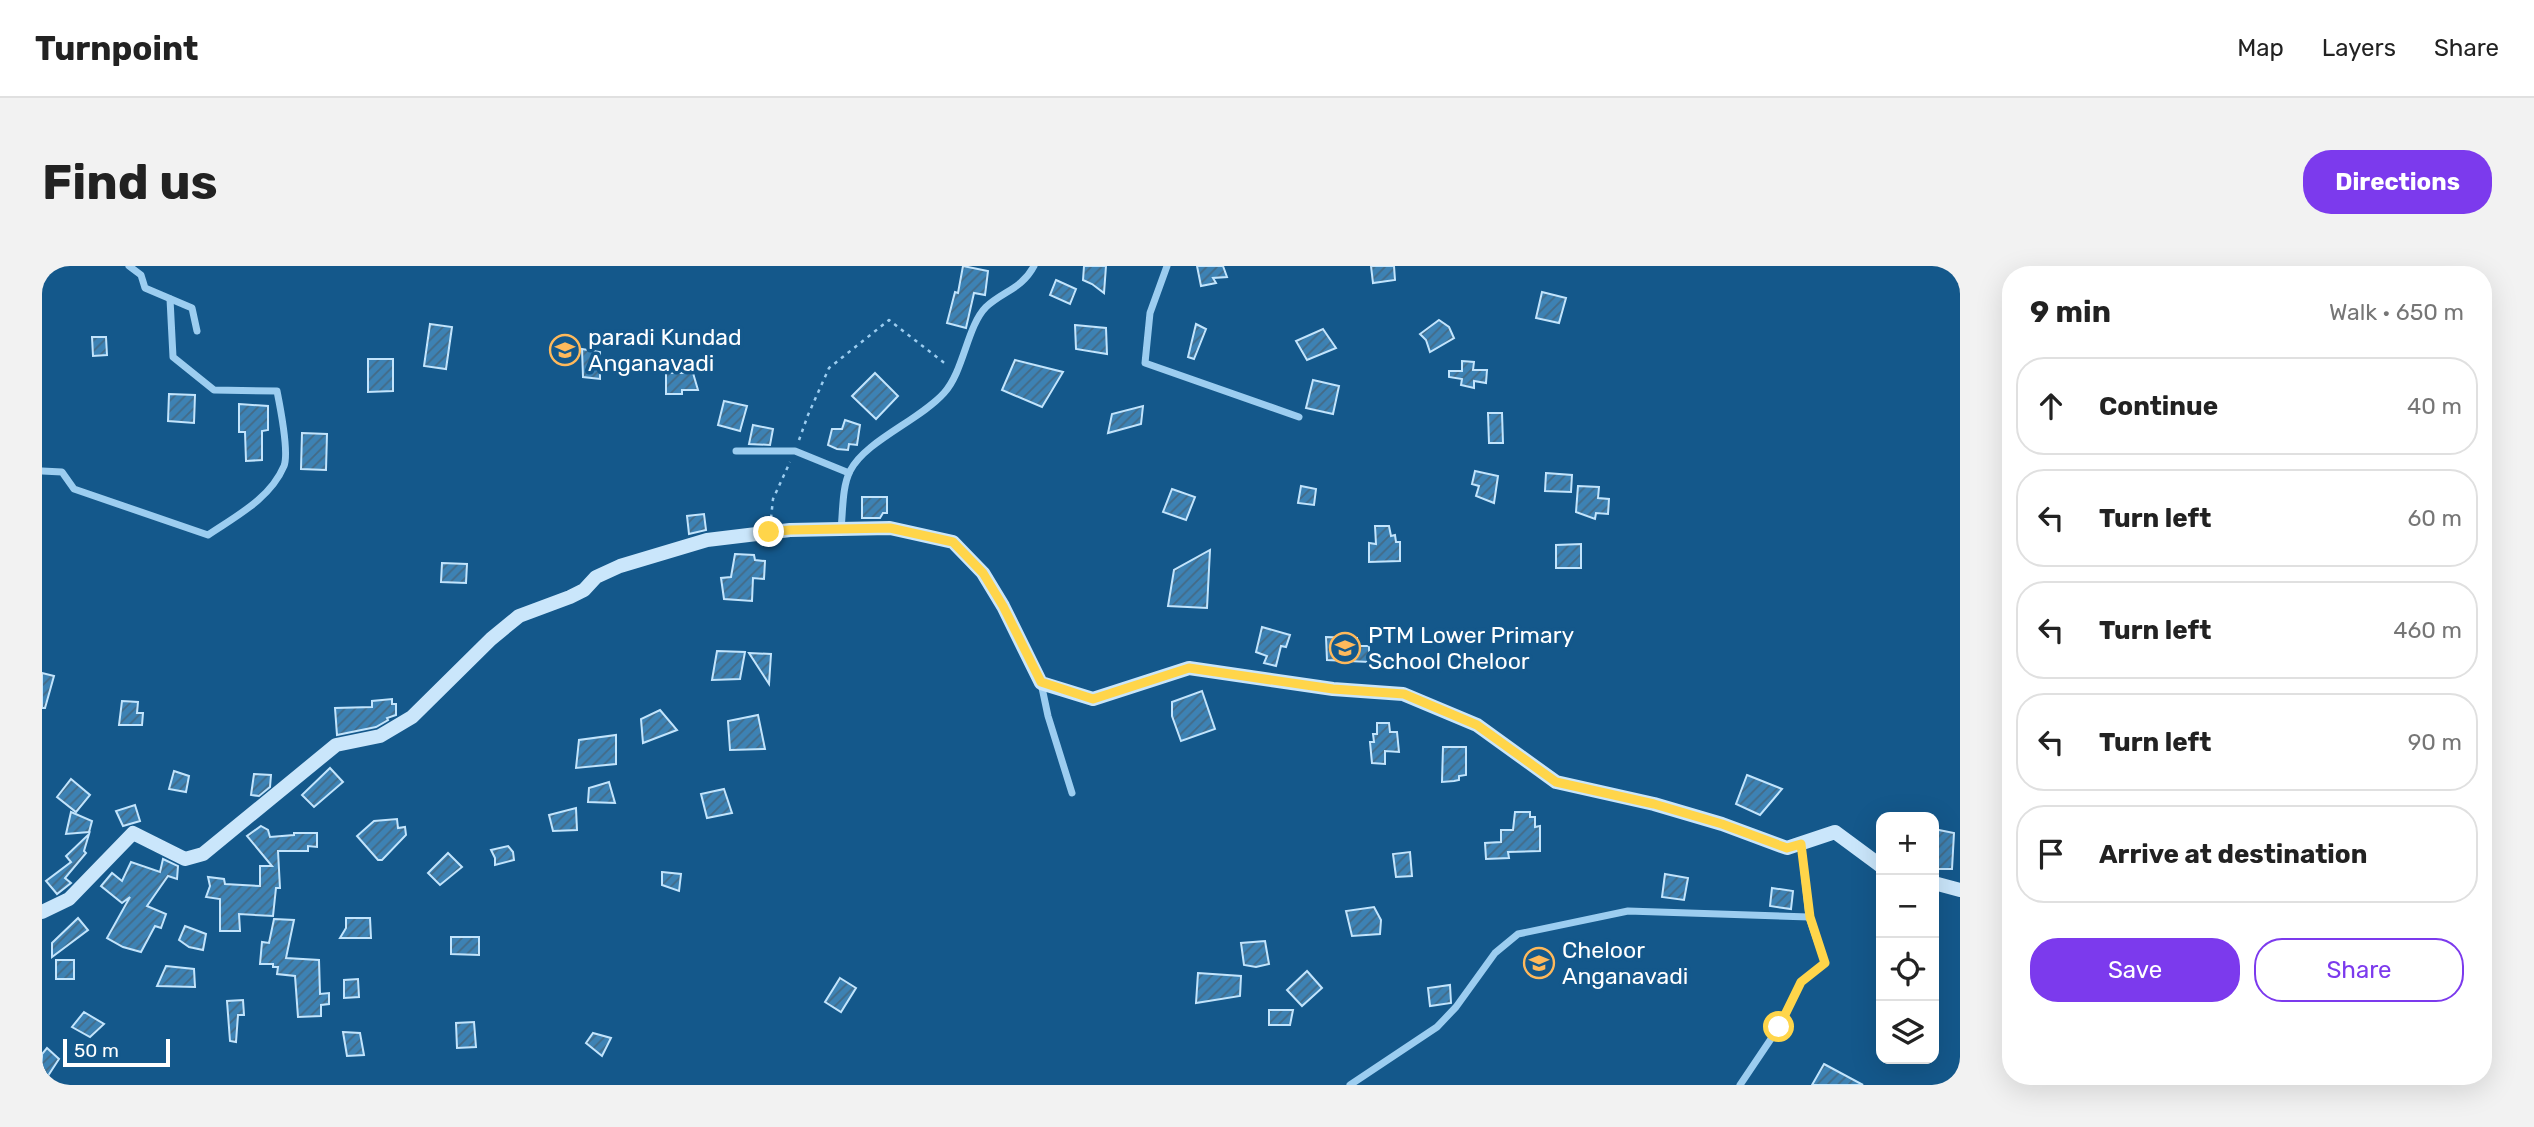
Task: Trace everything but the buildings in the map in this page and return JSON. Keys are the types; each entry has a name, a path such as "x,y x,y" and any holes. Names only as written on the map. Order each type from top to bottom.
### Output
{"main road":[{"path":"42,912 69,899 133,833 185,859 203,854 336,745 380,736 412,717 491,639 519,616 584,590 596,577 620,566 708,540 769,532 841,529 890,528 953,542 983,573 1003,606 1041,682 1093,699 1189,668 1333,689 1404,694 1477,725 1556,782 1654,804 1722,824 1787,848 1835,832 1876,862"},
{"path":"1939,884 1960,890"}],"street":[{"path":"129,266 141,275 145,288 192,308 197,331"},
{"path":"841,529 849,473 859,457 945,393 978,319 987,306 1013,290 1029,276 1034,266"},
{"path":"1167,266 1150,313 1145,363 1298,417"},
{"path":"42,471 62,472 74,489 208,535 262,498 285,465 283,420 277,391 214,390 193,375 173,357 170,299"},
{"path":"736,451 795,451 849,473"},
{"path":"1041,682 1048,716 1072,793"},
{"path":"1740,1085 1779,1027 1801,982 1825,963 1810,917 1801,844"},
{"path":"1350,1085 1437,1027 1456,1007 1495,953 1518,934 1628,911 1810,917"}],"path":[{"path":"769,532 774,499 829,369 889,320 956,372"}],"place":[{"name":"paradi Kundad Anganavadi","path":"565,350"},
{"name":"PTM Lower Primary School Cheloor","path":"1345,648"},
{"name":"Cheloor Anganavadi","path":"1539,963"}],"route":[{"path":"769,532 890,528 953,542 983,573 1003,606 1041,682 1093,699 1189,668 1333,689 1404,694 1477,725 1556,782 1654,804 1722,824 1787,848 1801,844 1810,917 1825,963 1801,982 1779,1027"}]}
